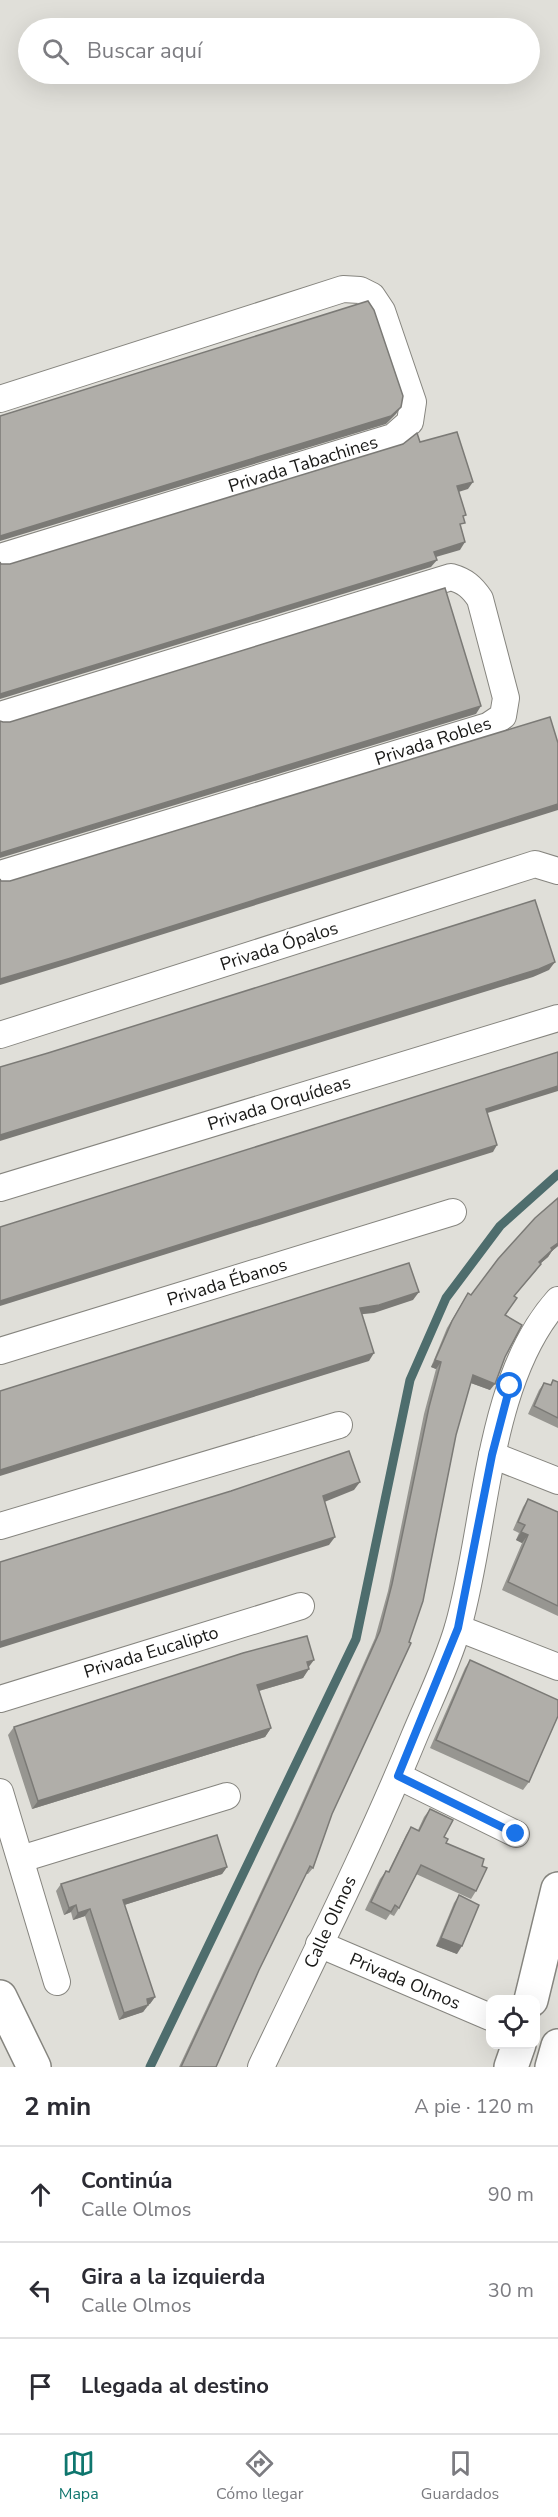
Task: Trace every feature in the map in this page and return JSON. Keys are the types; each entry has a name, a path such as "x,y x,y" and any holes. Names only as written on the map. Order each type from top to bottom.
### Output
{"street":[{"name":"Privada Tabachines","path":"0,399 343,289 360,290 372,296 382,311 413,402 410,422 393,437 0,557"},
{"name":"Privada Robles","path":"0,715 451,577 472,587 480,599 506,699 502,716 488,726 0,874"},
{"name":"Privada Ópalos","path":"0,1035 535,864 558,871"},
{"name":"Privada Orquídeas","path":"0,1188 558,1018"},
{"name":"Privada Ébanos","path":"0,1351 453,1212"},
{"name":"Calle Olmos","path":"261,2067 398,1776 458,1628 492,1455 510,1386 531,1341 558,1300"},
{"path":"0,1526 339,1425"},
{"path":"492,1455 558,1481"},
{"name":"Privada Eucalipto","path":"0,1699 301,1606"},
{"path":"458,1628 558,1667"},
{"path":"398,1776 516,1834"},
{"path":"0,1792 57,1982"},
{"path":"21,1859 227,1796"},
{"path":"532,1995 558,1888"},
{"name":"Privada Olmos","path":"319,1944 486,2015"},
{"path":"0,1997 23,2063"},
{"path":"552,2067 558,2046"},
{"path":"511,2067 517,2049"}],"building":[{"path":"368,301 374,310 403,396 401,407 391,416 0,536 0,416"},
{"path":"457,432 473,482 457,486 466,515 463,516 465,523 460,524 465,542 434,552 437,560 0,694 0,562 10,564 403,444 417,433 420,442"},
{"path":"445,588 481,706 0,853 0,721 10,722"},
{"path":"550,717 558,743 558,804 0,979 0,879 10,881"},
{"path":"535,900 555,962 539,969 0,1135 0,1067"},
{"path":"558,1052 558,1086 486,1109 497,1145 0,1301 0,1227"},
{"path":"558,1198 558,1243 539,1262 541,1264 514,1296 517,1298 505,1315 522,1325 505,1357 495,1384 473,1375 456,1435 423,1601 409,1642 411,1643 332,1814 313,1868 310,1866 259,1970 216,2067 181,2067 298,1816 380,1631 441,1362 435,1360 452,1321 468,1293 471,1295 498,1259 535,1218"},
{"path":"409,1263 419,1292 379,1305 360,1308 374,1353 0,1470 0,1391"},
{"path":"553,1380 558,1382 558,1418 534,1406 544,1383 551,1385"},
{"path":"349,1451 360,1482 323,1496 335,1537 0,1642 0,1562 231,1491"},
{"path":"528,1499 558,1512 558,1606 508,1582 528,1535 521,1532 525,1525 518,1522"},
{"path":"307,1636 314,1660 307,1662 309,1669 257,1685 271,1728 38,1801 14,1727 243,1653"},
{"path":"470,1660 558,1700 558,1716 529,1782 436,1740"},
{"path":"430,1809 453,1820 444,1837 448,1839 446,1843 484,1859 482,1866 487,1868 476,1891 421,1865 399,1908 395,1905 391,1912 371,1902 411,1827 419,1831"},
{"path":"217,1835 227,1867 123,1900 155,1997 147,1999 148,2005 124,2013 90,1909 78,1913 76,1905 69,1908 61,1884"},
{"path":"459,1895 479,1905 462,1946 441,1938"}],"waterway":[{"path":"150,2067 356,1639 410,1380 446,1298 500,1226 558,1174"}],"route":[{"path":"510,1386 492,1455 458,1628 398,1776 516,1834"}]}
